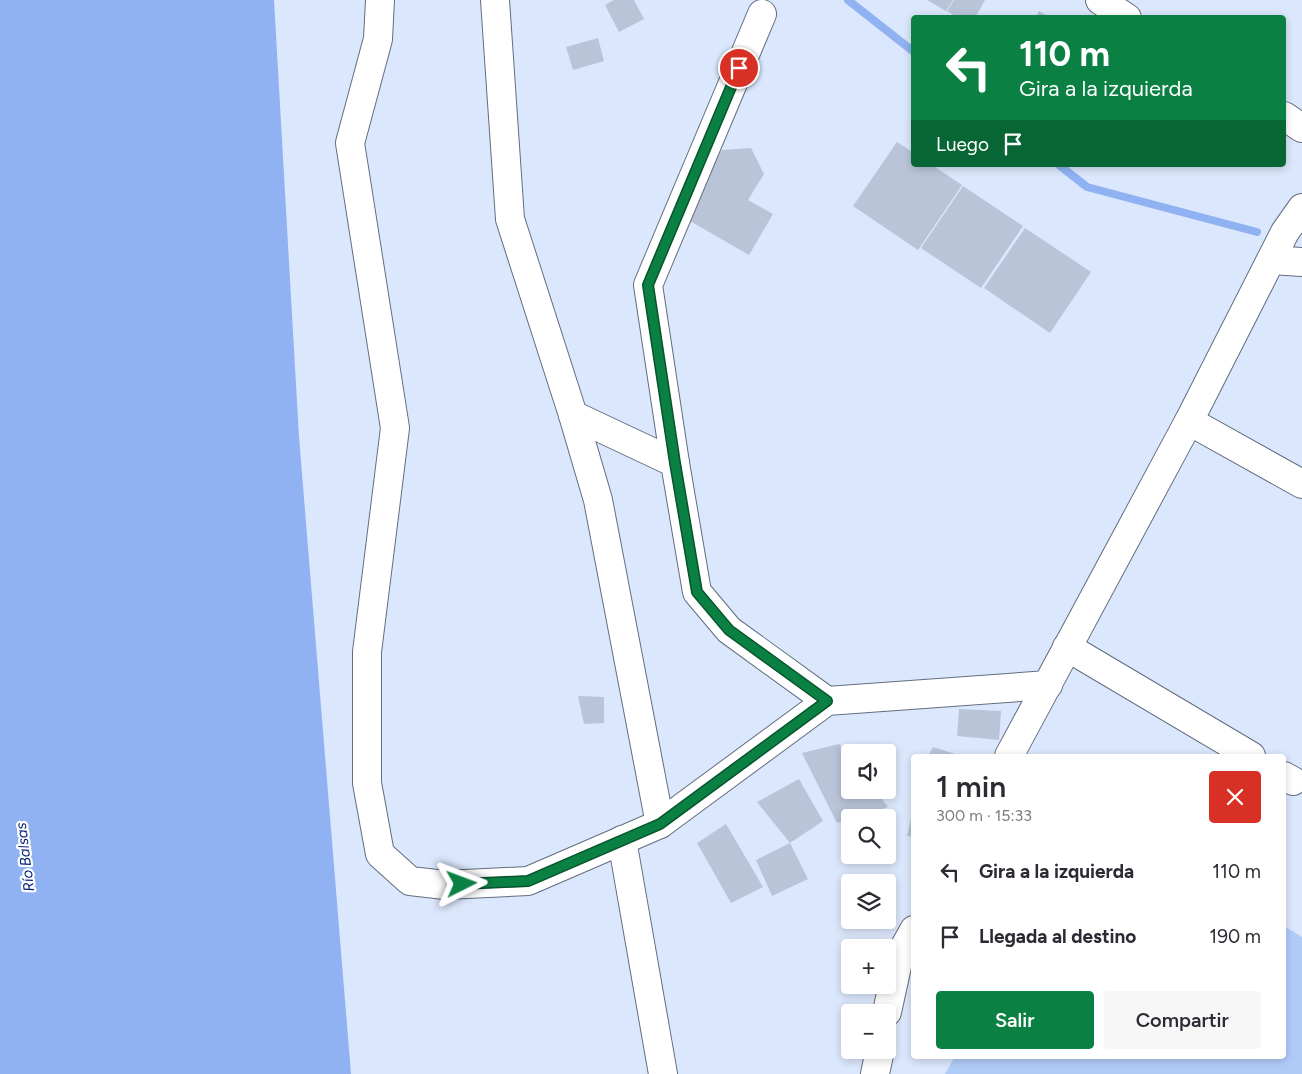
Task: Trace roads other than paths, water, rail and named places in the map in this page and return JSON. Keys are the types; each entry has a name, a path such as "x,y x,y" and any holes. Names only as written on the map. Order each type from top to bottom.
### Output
{"street":[{"path":"380,0 378,39 350,143 395,428 367,652 367,783 380,854 410,881 445,885 528,881 660,824 827,701 1048,684"},
{"path":"495,0 510,219 573,415 598,500 660,824"},
{"path":"1100,0 1123,15"},
{"path":"762,14 648,285 697,592 729,630 827,701"},
{"path":"1286,117 1302,128"},
{"path":"1010,754 1189,421 1284,232 1302,208"},
{"path":"1271,260 1302,262"},
{"path":"573,415 675,463"},
{"path":"1189,421 1302,484"},
{"path":"1067,647 1248,754"},
{"path":"622,840 664,1074"},
{"path":"889,1004 899,957 911,935"},
{"path":"874,1074 878,1059"}],"water":[{"name":"Río Balsas","path":"0,0 274,0 299,437 351,1074 0,1074"}],"waterway":[{"path":"848,0 911,50"},
{"path":"1062,167 1087,187 1257,232"}]}
